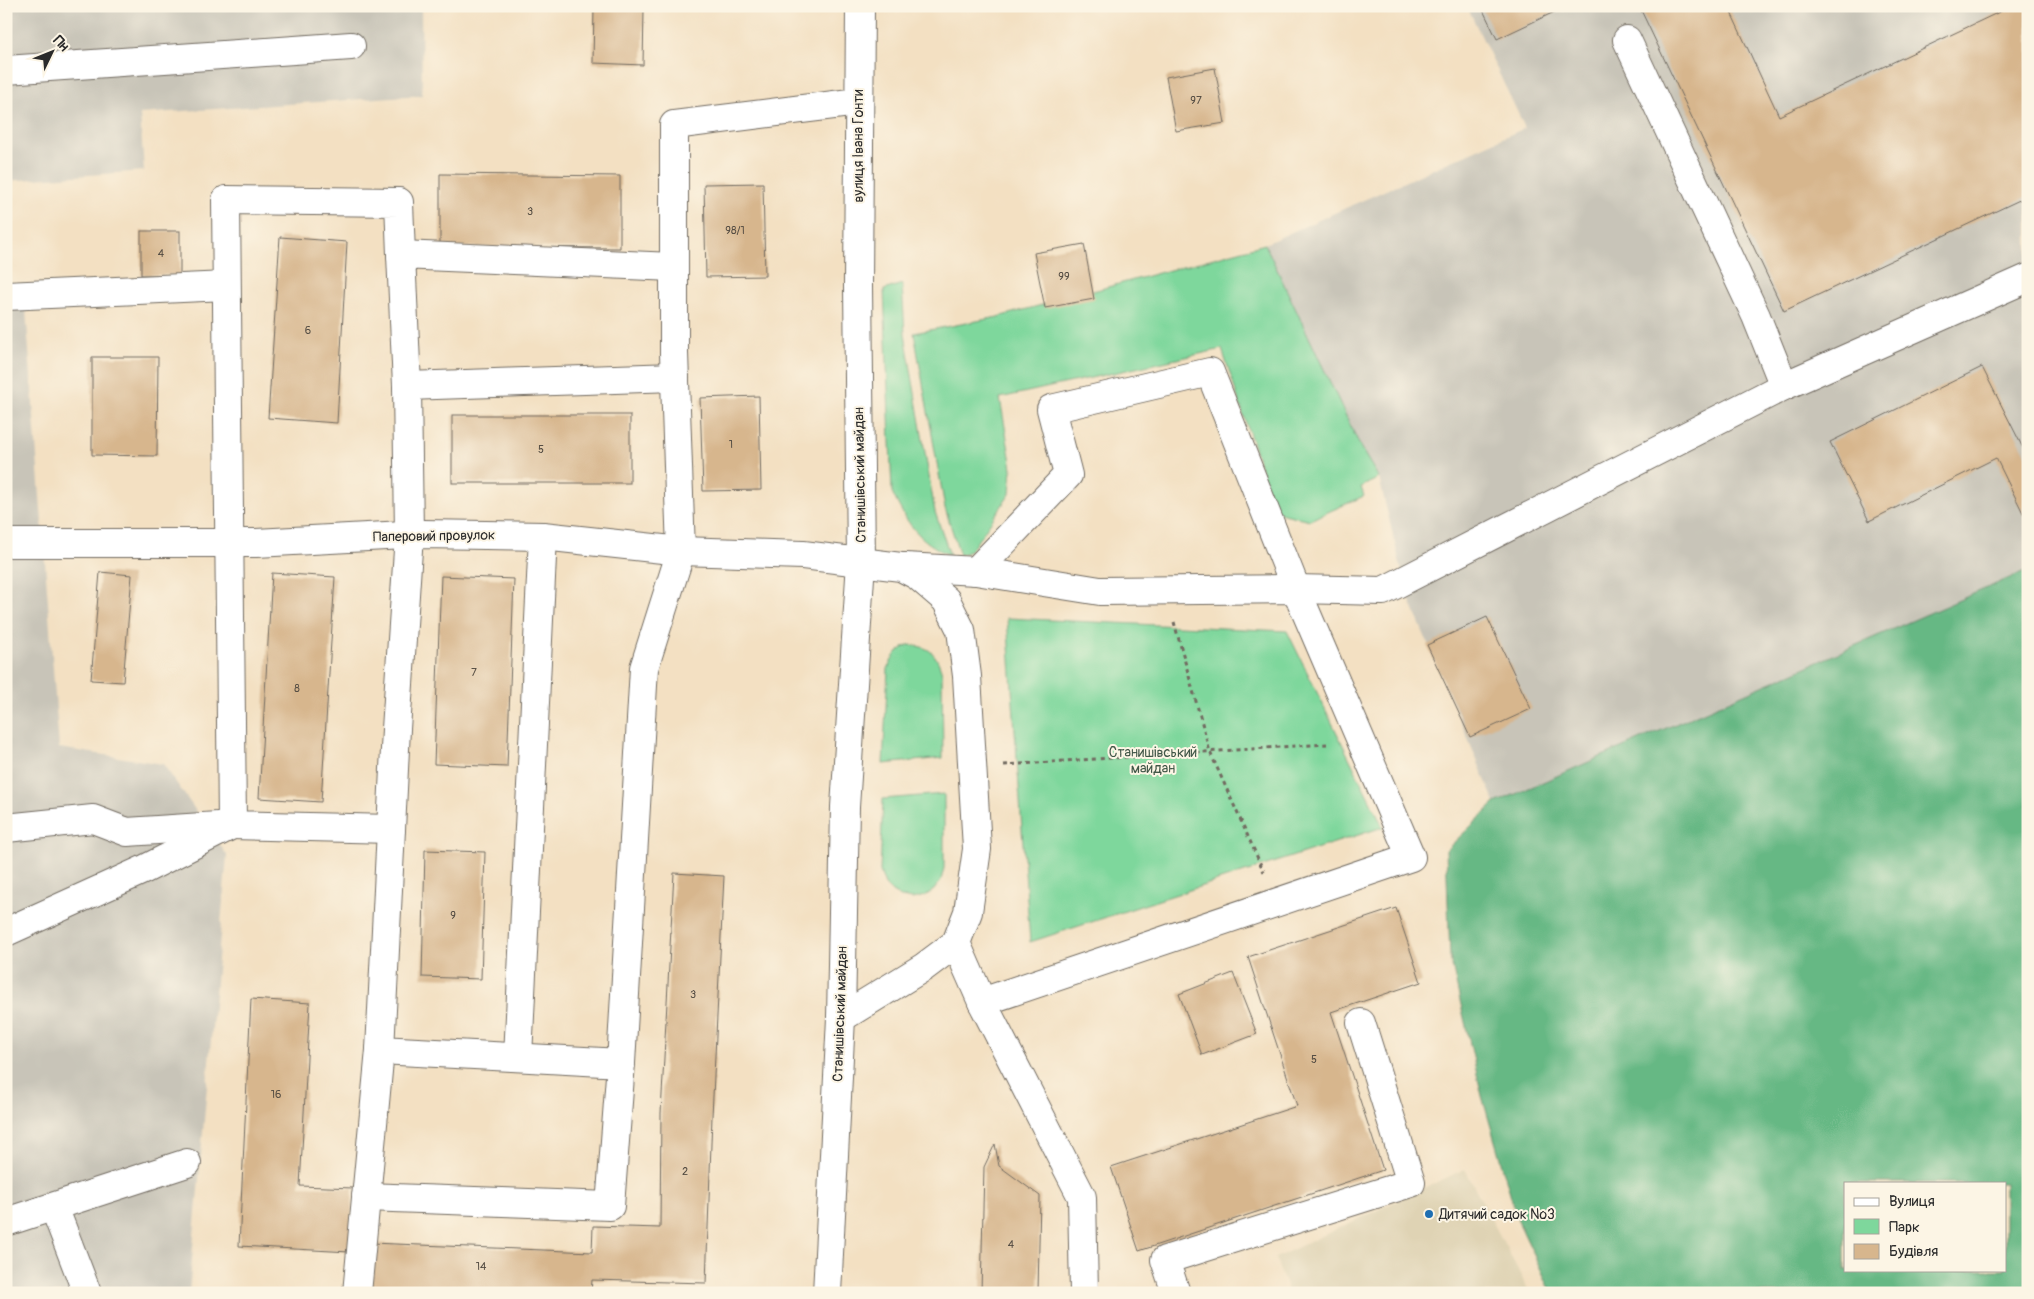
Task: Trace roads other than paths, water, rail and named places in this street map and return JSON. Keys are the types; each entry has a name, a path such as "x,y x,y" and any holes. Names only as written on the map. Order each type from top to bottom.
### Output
{"street":[{"name":"вулиця Івана Гонти","path":"858,286 860,6"},
{"path":"1627,40 1756,316 1784,386"},
{"path":"6,70 352,46"},
{"path":"366,1197 610,1206 621,1063 644,668 681,551 673,267 674,125 858,102"},
{"path":"232,825 226,200 398,202 407,386 410,535 396,729 380,1050 357,1293"},
{"path":"401,255 673,267"},
{"name":"Паперовий провулок","path":"6,543 230,543 410,535 543,536 681,551 803,555 901,567 976,571 1100,591 1296,589 1383,591 1784,386 2028,278"},
{"path":"6,296 226,286"},
{"name":"Станишівський майдан","path":"827,1293 841,1018 845,807 861,562 858,286"},
{"path":"976,571 1068,475 1051,409 1210,372 1296,589 1410,857 982,1002"},
{"path":"407,386 675,377"},
{"path":"518,1057 543,536"},
{"path":"841,1018 924,967 956,943 968,912 977,849 967,676 961,630 946,600 918,576 901,567"},
{"path":"6,828 93,819 127,832 232,825 391,829"},
{"path":"6,932 143,870 232,825"},
{"path":"956,943 982,1002 1082,1197 1084,1293"},
{"path":"1176,1293 1165,1260 1410,1183 1361,1023"},
{"path":"380,1050 621,1063"},
{"path":"6,1222 187,1163"},
{"path":"54,1206 87,1293"}],"place":[{"name":"Дитячий садок №3","path":"1429,1214"}]}
